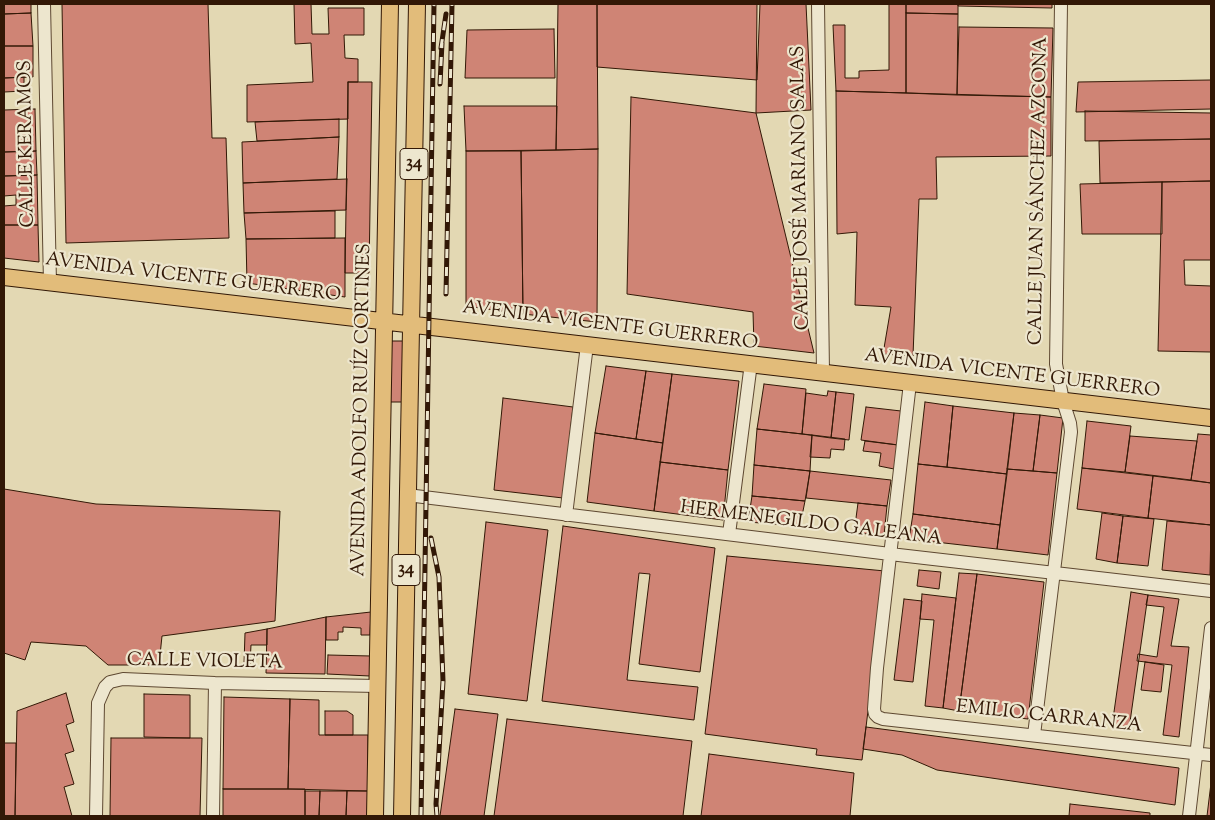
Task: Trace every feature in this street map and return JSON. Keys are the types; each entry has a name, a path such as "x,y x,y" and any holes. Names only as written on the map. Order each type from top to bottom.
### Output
{"main road":[{"name":"AVENIDA ADOLFO RUÍZ CORTINES","path":"375,816 390,4"},
{"name":"34","path":"402,816 417,4"},
{"name":"AVENIDA VICENTE GUERRERO","path":"4,277 1211,418"}],"street":[{"name":"CALLE KERAMOS","path":"44,4 50,283"},
{"name":"CALLE JOSÉ MARIANO SALAS","path":"818,4 824,372"},
{"name":"CALLE JUAN SÁNCHEZ AZCONA","path":"1034,735 1071,432 1056,364 1061,4"},
{"path":"566,515 586,345"},
{"path":"729,534 751,363"},
{"path":"890,554 910,382"},
{"name":"HERMENEGILDO GALEANA","path":"407,494 566,515 1211,592"},
{"name":"EMILIO CARRANZA","path":"890,554 874,709 878,717 1211,755"},
{"path":"1189,816 1211,628"},
{"name":"CALLE VIOLETA","path":"96,816 98,703 104,687 110,682 123,679 378,686"},
{"path":"212,816 216,683"}],"building":[{"path":"4,4 31,4 31,13 4,14"},
{"path":"62,4 208,4 212,138 226,138 229,238 66,243"},
{"path":"294,4 311,4 312,34 329,34 328,8 364,8 364,35 344,35 345,58 358,59 358,82 348,82 348,119 247,122 247,85 313,82 311,43 295,44"},
{"path":"558,4 597,4 598,149 556,150"},
{"path":"597,4 760,4 757,80 597,67"},
{"path":"757,4 806,4 811,110 756,113"},
{"path":"889,4 906,4 906,93 836,91 833,25 845,25 845,78 859,78 859,71 889,70"},
{"path":"906,4 958,4 958,14 906,13"},
{"path":"958,4 1052,4 1052,8 958,6"},
{"path":"31,13 33,46 4,46 4,14"},
{"path":"906,13 958,14 957,95 906,93"},
{"path":"959,27 1053,28 1051,97 957,95"},
{"path":"554,29 555,78 465,78 467,30"},
{"path":"4,46 33,46 33,77 4,78"},
{"path":"24,77 24,91 4,92 4,78"},
{"path":"1211,80 1211,109 1076,112 1078,82"},
{"path":"348,82 372,82 369,273 345,273"},
{"path":"836,91 1051,97 1051,156 936,157 937,199 919,199 913,356 883,354 891,307 855,305 857,232 837,234"},
{"path":"631,97 756,113 814,353 754,346 753,312 627,294"},
{"path":"464,106 557,106 556,150 466,151"},
{"path":"35,109 36,151 4,152 4,110"},
{"path":"1085,111 1211,113 1211,139 1085,141"},
{"path":"339,119 339,137 257,141 255,122"},
{"path":"339,137 337,179 243,183 242,142"},
{"path":"1211,139 1211,181 1100,183 1099,141"},
{"path":"598,149 597,322 523,314 521,151"},
{"path":"36,151 37,175 4,176 4,152"},
{"path":"466,151 521,151 523,314 466,306"},
{"path":"37,175 38,225 4,225 4,206 16,205 16,195 4,196 4,176"},
{"path":"347,179 346,210 244,213 243,183"},
{"path":"1211,181 1211,260 1184,260 1185,285 1211,286 1211,352 1158,351 1162,182"},
{"path":"1162,182 1162,234 1082,234 1080,184"},
{"path":"335,211 335,238 246,239 244,213"},
{"path":"4,225 38,225 39,262 4,258"},
{"path":"345,238 345,297 247,283 246,239"},
{"path":"391,341 409,341 407,402 390,402"},
{"path":"606,366 646,371 636,439 595,433"},
{"path":"646,371 672,374 663,443 636,439"},
{"path":"672,374 739,381 728,470 660,462"},
{"path":"764,384 806,389 802,434 757,429"},
{"path":"828,391 836,392 831,438 802,434 806,393 827,396"},
{"path":"836,392 854,394 849,440 831,438"},
{"path":"503,398 573,407 563,498 494,490"},
{"path":"925,402 953,406 947,467 918,464"},
{"path":"953,406 1014,413 1007,474 947,467"},
{"path":"866,407 901,411 898,445 861,440"},
{"path":"1014,413 1040,415 1033,471 1007,469"},
{"path":"1040,415 1063,418 1057,473 1033,471"},
{"path":"1087,421 1131,426 1125,472 1082,468"},
{"path":"757,429 812,435 810,471 754,465"},
{"path":"595,433 663,443 654,511 587,502"},
{"path":"1198,434 1211,435 1211,483 1191,480"},
{"path":"812,435 845,439 844,450 831,449 830,458 810,457"},
{"path":"1130,436 1197,441 1191,480 1125,472"},
{"path":"865,441 898,445 894,469 879,466 881,453 863,451"},
{"path":"660,462 728,470 723,520 654,511"},
{"path":"918,464 1007,474 1000,525 913,514"},
{"path":"754,465 810,471 805,501 752,496"},
{"path":"1082,468 1153,476 1148,518 1077,509"},
{"path":"1007,469 1057,473 1048,555 997,549"},
{"path":"810,471 891,480 887,506 806,498"},
{"path":"1153,476 1211,483 1211,525 1148,518"},
{"path":"4,489 96,504 280,511 275,621 162,636 159,665 108,665 86,646 31,642 25,660 4,653"},
{"path":"752,496 805,501 800,526 748,522"},
{"path":"858,503 887,506 884,535 854,533"},
{"path":"1102,513 1123,516 1117,563 1096,559"},
{"path":"913,514 1000,525 997,549 909,539"},
{"path":"1123,516 1154,519 1148,566 1117,563"},
{"path":"1167,521 1211,525 1210,575 1162,570"},
{"path":"486,522 548,530 527,701 468,694"},
{"path":"563,526 715,548 700,672 639,664 650,574 639,573 627,680 698,687 694,720 542,701"},
{"path":"727,556 885,571 862,760 816,755 817,749 705,734"},
{"path":"919,570 941,572 939,589 917,586"},
{"path":"959,573 977,574 959,711 943,708"},
{"path":"977,574 1044,582 1028,719 959,711"},
{"path":"1131,592 1148,595 1129,729 1112,726"},
{"path":"922,594 956,598 943,708 925,706 934,620 920,619"},
{"path":"1148,595 1179,599 1171,646 1189,647 1179,737 1163,735 1172,665 1137,661 1138,654 1157,657 1164,607 1146,605"},
{"path":"904,599 922,601 913,682 894,680"},
{"path":"371,612 370,635 361,635 361,628 343,627 343,632 338,632 338,640 326,640 326,617"},
{"path":"326,617 325,674 266,673 267,629"},
{"path":"267,629 267,645 251,645 250,664 244,664 245,633"},
{"path":"328,655 371,656 370,676 327,674"},
{"path":"1145,662 1164,665 1161,692 1141,690"},
{"path":"66,693 74,722 66,725 74,751 65,754 74,784 64,787 72,816 15,816 17,711"},
{"path":"144,694 190,695 190,738 144,737"},
{"path":"224,697 290,699 288,789 223,789"},
{"path":"290,699 319,700 319,735 368,735 368,791 288,789"},
{"path":"455,709 498,714 484,816 440,816"},
{"path":"325,711 347,711 353,715 353,735 325,735"},
{"path":"507,719 692,741 683,816 494,816"},
{"path":"866,727 1179,768 1175,805 937,770 902,755 863,749"},
{"path":"111,738 202,738 200,816 110,816"},
{"path":"4,743 16,743 15,816 4,816"},
{"path":"709,754 854,773 850,816 701,816"},
{"path":"1211,783 1211,816 1207,816"},
{"path":"223,789 305,789 305,816 223,816"},
{"path":"305,791 320,791 319,816 305,816"},
{"path":"320,791 347,791 346,816 319,816"},
{"path":"347,791 368,791 368,816 346,816"},
{"path":"1070,804 1150,813 1150,816 1069,816"}],"railway":[{"path":"421,816 434,4"},
{"path":"446,294 452,4"},
{"path":"441,48 446,14"},
{"path":"440,84 442,43"},
{"path":"431,538 439,577 443,681 436,804 437,816"}]}
